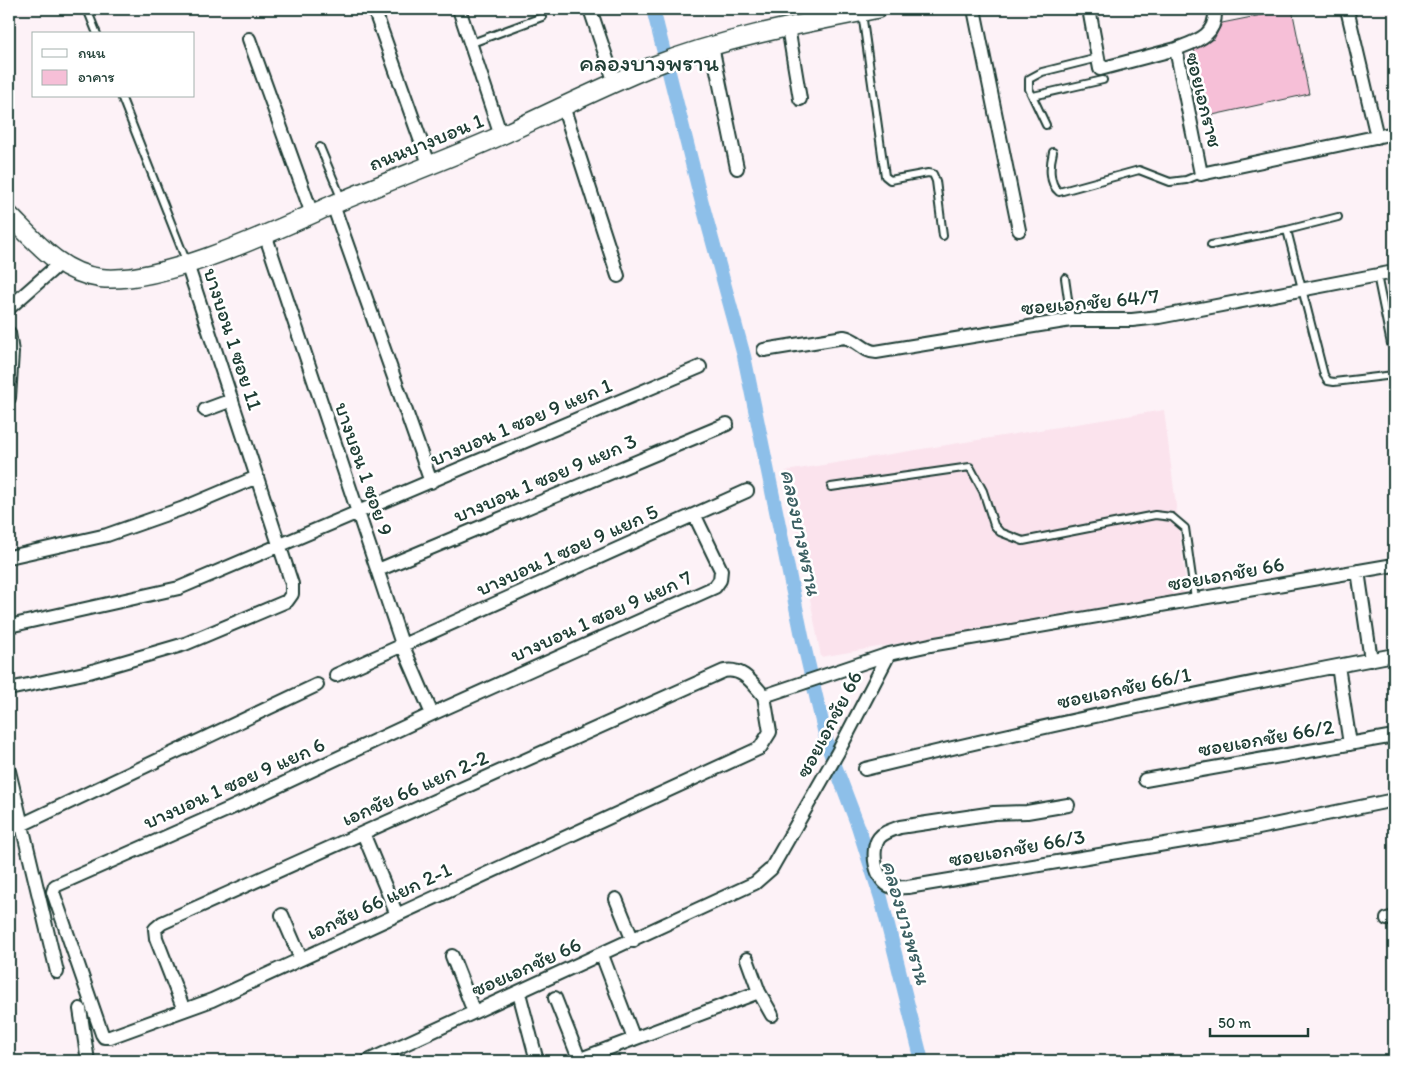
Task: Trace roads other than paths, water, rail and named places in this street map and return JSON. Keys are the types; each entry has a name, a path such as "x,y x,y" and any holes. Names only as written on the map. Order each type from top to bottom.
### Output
{"main road":[{"name":"ถนนบางบอน 1","path":"9,214 59,264 99,278 128,278 187,264 265,234 429,164 501,136 614,83 678,57 712,46 788,27 869,10"}],"street":[{"path":"374,9 429,164"},
{"path":"459,9 472,43 501,136"},
{"path":"590,9 614,83"},
{"path":"974,9 1020,230"},
{"path":"1089,9 1098,58"},
{"path":"1176,49 1208,35 1213,26 1215,9"},
{"path":"1347,9 1377,137"},
{"path":"788,27 800,100"},
{"path":"249,39 312,214"},
{"path":"712,46 737,168"},
{"name":"ซอยเอกราช","path":"1098,58 1100,69 1176,49 1201,174"},
{"path":"563,106 618,276"},
{"path":"1201,174 1394,133"},
{"path":"338,203 431,482"},
{"name":"บางบอน 1 ซอย 9","path":"265,234 402,644 432,714"},
{"path":"9,308 59,264"},
{"name":"บางบอน 1 ซอย 11","path":"9,690 90,672 185,644 287,601 290,598 292,584 187,264"},
{"name":"ซอยเอกชัย 64/7","path":"764,350 844,337 856,340 868,350 876,352 1071,320 1158,318 1394,272"},
{"path":"9,333 12,352 9,398"},
{"name":"บางบอน 1 ซอย 9 แยก 1","path":"9,626 178,588 700,367"},
{"path":"205,410 232,400"},
{"name":"บางบอน 1 ซอย 9 แยก 3","path":"378,570 727,424"},
{"path":"9,557 107,535 181,509 257,477"},
{"name":"บางบอน 1 ซอย 9 แยก 5","path":"336,675 402,644 695,516 747,491"},
{"name":"บางบอน 1 ซอย 9 แยก 7","path":"432,714 714,587 720,580 721,570 695,516"},
{"name":"ซอยเอกชัย 66","path":"368,1061 633,941 755,883 771,869 838,752 889,654 930,645 1394,566"},
{"path":"1358,572 1372,660"},
{"path":"764,696 889,654"},
{"name":"ซอยเอกชัย 66/1","path":"864,769 1141,705 1394,655"},
{"path":"1338,666 1350,744"},
{"name":"เอกชัย 66 แยก 2-2","path":"184,1010 156,938 155,929 162,923 724,671 737,670 744,674 764,696"},
{"path":"15,826 317,685"},
{"name":"เอกชัย 66 แยก 2-1","path":"53,889 104,1037 110,1037 212,1000 760,748 770,732 764,696"},
{"name":"บางบอน 1 ซอย 9 แยก 6","path":"53,889 80,874 229,809 432,714"},
{"name":"ซอยเอกชัย 66/2","path":"1145,780 1394,736"},
{"path":"9,771 15,826 57,972"},
{"name":"ซอยเอกชัย 66/3","path":"1068,805 1027,812 994,813 900,827 885,832 879,837 874,847 874,858 886,883 892,887 908,887 1249,830 1394,800"},
{"path":"363,833 397,915"},
{"path":"616,899 633,941"},
{"path":"282,915 301,959"},
{"path":"602,955 634,1039"},
{"path":"452,956 474,1012"},
{"path":"747,959 759,992 772,1015"},
{"path":"555,998 578,1061 759,992"},
{"path":"519,993 537,1061"},
{"path":"80,1009 88,1061"}],"lane":[{"path":"87,9 96,32"},
{"path":"869,10 885,176 890,180 928,173 933,174 936,181 943,236"},
{"path":"472,43 542,17"},
{"path":"1046,125 1027,84 1032,76 1098,58"},
{"path":"1033,96 1102,80"},
{"name":"บางบอน 1 ซอย 11","path":"122,98 187,264"},
{"path":"320,147 338,203"},
{"path":"1053,152 1051,173 1054,187 1059,192 1134,170 1149,172 1170,182 1201,174"},
{"path":"1212,245 1287,230 1338,217"},
{"path":"1287,230 1324,375 1328,381 1334,382 1394,375"},
{"path":"1378,275 1392,344"},
{"path":"1066,278 1071,320"},
{"path":"831,487 970,467 983,492 994,525 1010,537 1023,541 1155,515 1172,517 1185,528 1195,599"}],"waterway":[{"name":"คลองบางพราน","path":"653,9 701,199 744,356 803,641 828,747 858,826 881,898 922,1061"}],"district":[{"name":"คลองบางพราน","path":"649,63"}]}
